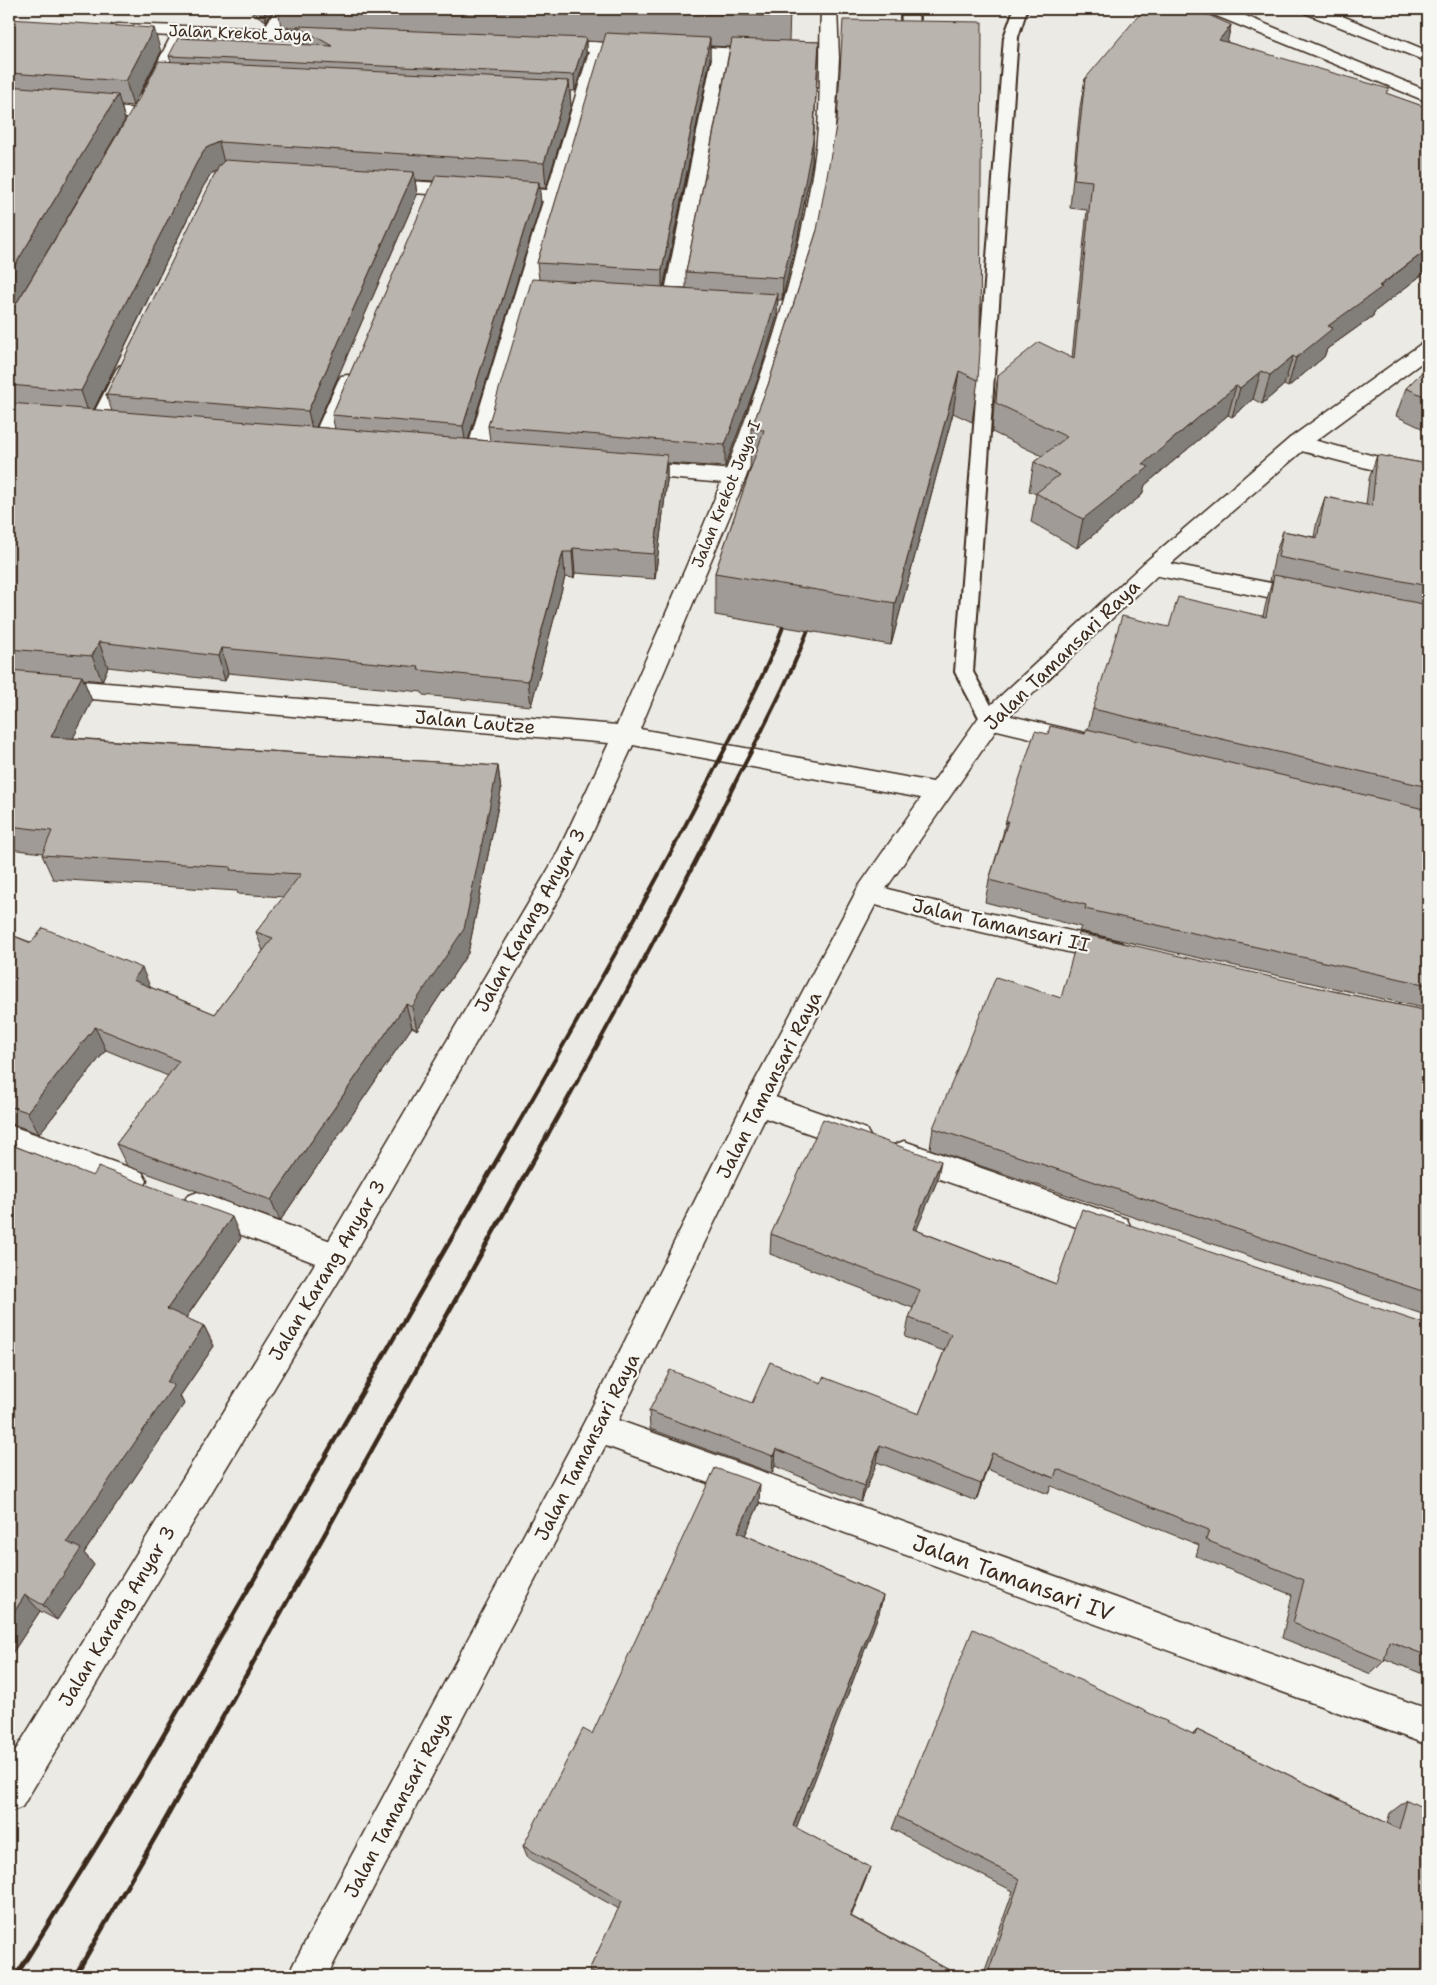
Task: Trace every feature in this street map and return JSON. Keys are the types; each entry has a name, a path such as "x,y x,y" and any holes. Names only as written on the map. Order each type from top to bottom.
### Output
{"street":[{"name":"Jalan Krekot Jaya I","path":"625,735 735,477 754,427 783,309 803,272 824,162 821,57 829,9"},
{"path":"1215,9 1428,97"},
{"path":"1311,9 1428,58"},
{"name":"Jalan Krekot Jaya","path":"104,28 355,37"},
{"path":"130,131 182,32"},
{"path":"530,44 785,56"},
{"path":"476,456 535,293 554,196 599,47"},
{"path":"673,301 722,53"},
{"path":"158,78 178,79"},
{"path":"564,98 583,99"},
{"path":"74,109 140,114"},
{"path":"362,184 427,198 554,196"},
{"name":"Jalan Tamansari Raya","path":"307,1976 598,1428 758,1103 868,893 990,720 1152,568 1298,443 1428,348"},
{"path":"98,426 133,355"},
{"path":"321,444 356,362"},
{"path":"1298,443 1428,477"},
{"path":"615,468 735,477"},
{"path":"1152,568 1324,601"},
{"name":"Jalan Lautze","path":"9,683 625,735 938,792"},
{"path":"990,720 1103,747"},
{"name":"Jalan Karang Anyar 3","path":"9,1794 336,1258 567,861 625,735"},
{"name":"Jalan Tamansari II","path":"868,893 920,908 1139,957"},
{"path":"758,1103 1143,1237"},
{"path":"9,1136 336,1258"},
{"name":"Jalan Tamansari IV","path":"598,1428 1428,1727"}],"lane":[{"path":"268,33 283,9"},
{"path":"990,720 964,672 1011,37 1020,9"}],"building":[{"path":"603,9 790,9 790,17"},
{"path":"1144,9 1195,9 1231,25 1219,40 1389,89 1386,93 1428,108 1428,249 1379,286 1382,287 1328,326 1333,328 1296,358 1293,356 1270,375 1261,371 1240,388 1236,386 1143,464 1149,467 1083,519 1036,493 1059,475 1034,462 1067,437 996,403 998,375 1039,342 1074,359 1092,181 1074,179 1085,79"},
{"path":"9,19 154,28 126,81 9,73"},
{"path":"843,20 982,22 980,351 978,380 959,371 895,603 715,573 764,430 751,429 768,385 817,230 837,121"},
{"path":"297,26 586,38 574,75 169,56 178,38 332,46"},
{"path":"606,33 710,38 662,270 537,263"},
{"path":"732,39 819,42 813,140 799,214 783,278 686,272"},
{"path":"159,61 569,81 544,163 219,142 206,148 197,162 81,391 9,385 9,315 144,90"},
{"path":"9,86 118,95 9,275"},
{"path":"225,160 414,172 308,411 106,395 219,166"},
{"path":"436,175 539,182 463,426 332,415"},
{"path":"532,279 778,294 758,357 725,445 488,426"},
{"path":"1428,366 1428,398 1406,388"},
{"path":"9,403 667,455 654,554 573,548 572,552 563,552 528,681 418,670 419,667 221,648 218,656 99,642 92,656 9,649"},
{"path":"1377,455 1428,464 1428,586 1278,557 1283,531 1317,538 1325,497 1372,506"},
{"path":"1274,575 1428,605 1428,787 1093,709 1122,616 1169,627 1178,597 1266,617"},
{"path":"9,670 82,676 51,737 498,766 464,929 412,1007 406,1004 271,1200 116,1144 179,1061 95,1027 27,1112 9,1106 9,934 31,943 43,928 142,968 133,980 215,1014 273,938 256,932 301,874 230,870 231,867 42,855 52,831 9,826"},
{"path":"1050,726 1085,734 1087,729 1428,810 1428,985 1085,909 1086,905 989,880 1035,731 1048,734"},
{"path":"1079,933 1428,1011 1428,1293 933,1128 996,977 1061,998"},
{"path":"823,1119 941,1161 913,1229 1056,1284 1082,1209 1428,1325 1428,1656 1389,1641 1384,1661 1293,1623 1304,1580 1206,1540 1209,1530 1057,1469 1054,1478 992,1453 981,1484 880,1445 864,1486 776,1449 773,1456 649,1411 670,1370 752,1403 770,1362 821,1383 823,1377 919,1414 951,1334 909,1318 920,1290 771,1234"},
{"path":"9,1144 93,1176 99,1167 232,1217 167,1309 204,1326 167,1382 174,1385 67,1542 81,1549 43,1605 25,1595 9,1620"},
{"path":"715,1468 760,1484 738,1532 883,1596 793,1826 870,1867 850,1916 960,1976 601,1976 589,1970 622,1901 523,1846 583,1729 592,1734"},
{"path":"973,1629 1195,1735 1197,1730 1399,1829 1407,1800 1428,1810 1428,1976 987,1976 1020,1879 897,1816"}],"railway":[{"path":"900,9 901,35"},
{"path":"919,9 921,36"},
{"path":"511,1136 664,866 763,675 788,613"},
{"path":"547,1136 689,874 776,702 796,660 813,617"},
{"path":"16,1976 140,1776 512,1134"},
{"path":"75,1976 168,1815 548,1134"}]}
